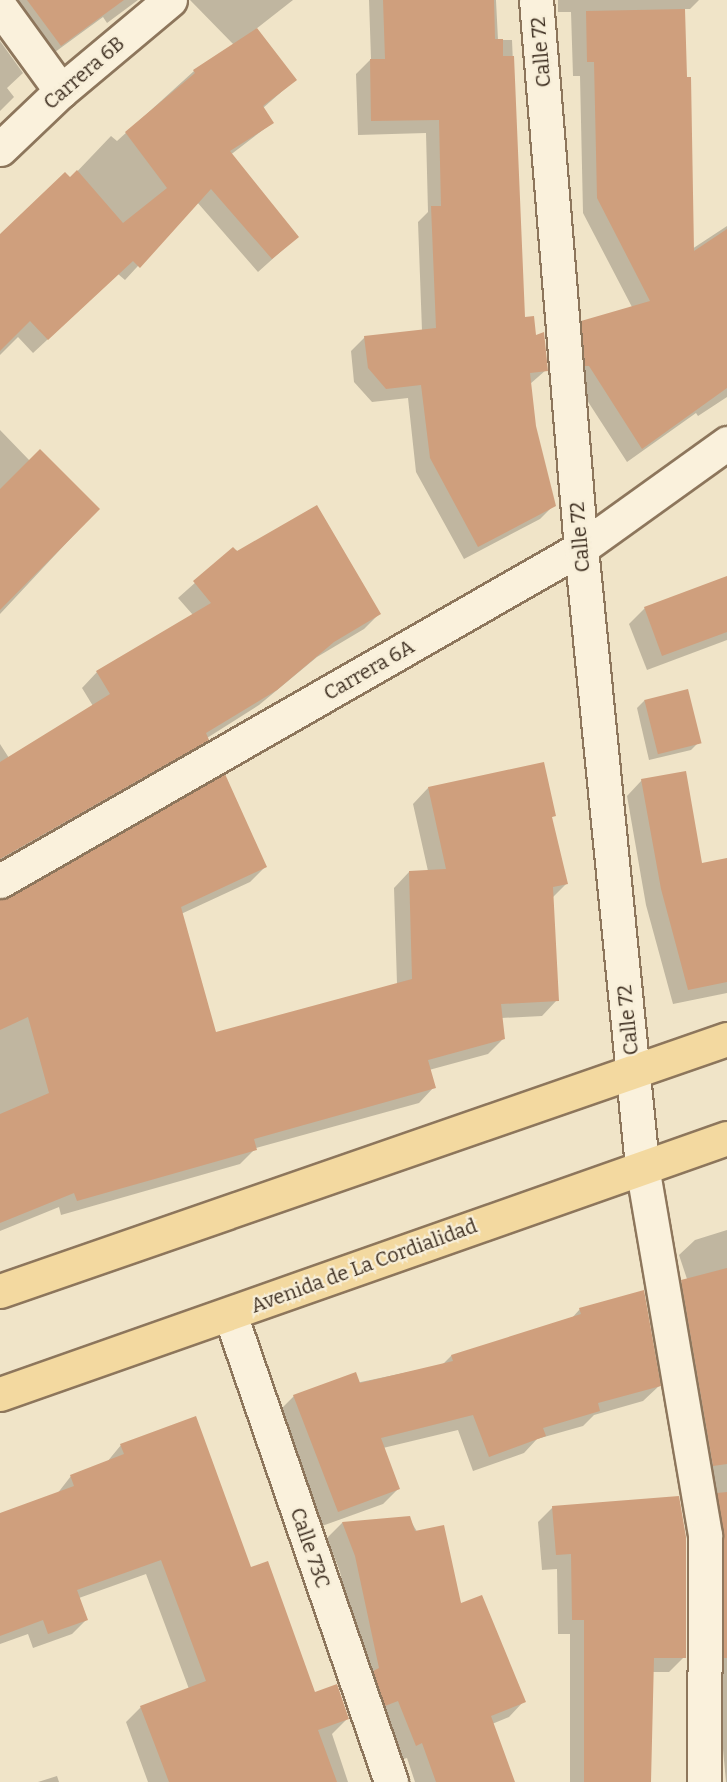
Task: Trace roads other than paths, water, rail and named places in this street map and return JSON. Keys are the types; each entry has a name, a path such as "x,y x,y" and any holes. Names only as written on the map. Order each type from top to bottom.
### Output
{"main road":[{"path":"0,1291 727,1039"},
{"name":"Avenida de La Cordialidad","path":"0,1394 642,1166 727,1138"}],"street":[{"name":"Carrera 6B","path":"0,149 62,91 170,0"},
{"name":"Calle 72","path":"537,0 581,548 642,1166 705,1535 704,1782"},
{"path":"0,7 62,91"},
{"name":"Carrera 6A","path":"0,881 581,548 727,443"},
{"name":"Calle 73C","path":"230,1314 391,1782"}]}
